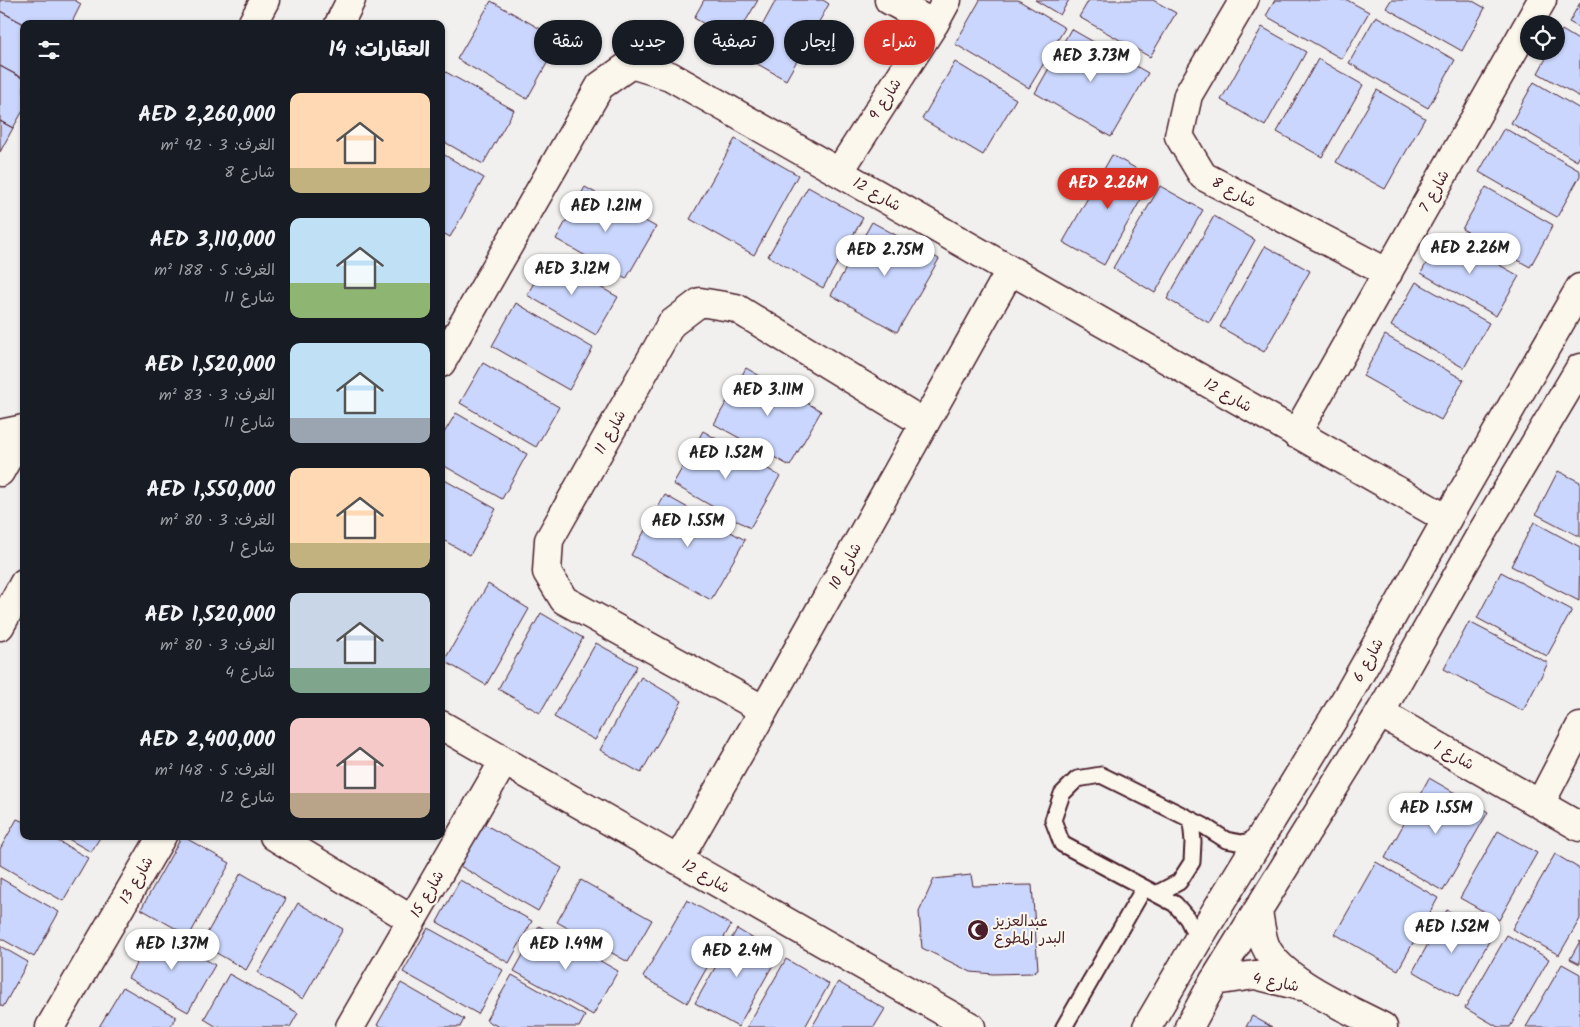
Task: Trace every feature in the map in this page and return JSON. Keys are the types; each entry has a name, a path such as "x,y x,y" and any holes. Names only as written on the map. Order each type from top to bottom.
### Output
{"street":[{"path":"254,20 265,0"},
{"path":"341,20 351,0"},
{"path":"889,0 926,20"},
{"name":"شارع 9","path":"935,22 947,0"},
{"name":"شارع 8","path":"1244,0 1188,95 1180,136 1202,176 1388,273"},
{"name":"شارع 7","path":"1296,434 1542,0"},
{"name":"شارع 12","path":"445,347 451,323 600,86 630,64 670,76 1447,520"},
{"name":"شارع 9","path":"839,172 908,65"},
{"name":"شارع 10","path":"678,860 1010,271"},
{"name":"شارع 6","path":"1147,1027 1348,695 1580,288"},
{"name":"شارع 11","path":"764,710 564,600 548,572 549,540 671,324 700,302 736,308 924,423"},
{"path":"1189,1027 1214,981 1380,713 1478,539 1580,368"},
{"path":"0,434 20,430"},
{"path":"0,472 20,436"},
{"path":"0,626 20,590"},
{"name":"شارع 1","path":"1380,713 1580,827"},
{"path":"1540,804 1580,726"},
{"name":"شارع 12","path":"445,727 961,1025"},
{"name":"شارع 15","path":"350,1027 504,761"},
{"name":"شارع 13","path":"50,1027 160,840"},
{"path":"281,840 412,920"},
{"name":"شارع 4","path":"1258,911 1265,945 1279,966 1309,988 1383,1027"},
{"name":"شارع 4","path":"1214,981 1255,975 1309,988"}],"lane":[{"path":"1198,940 1187,918 1175,904 1062,844 1054,820 1062,794 1077,779 1101,775 1191,820 1226,840 1242,843 1261,838"},
{"path":"1064,1027 1150,891 1179,882 1192,862 1191,820"}],"building":[{"path":"0,0 74,0 81,4 73,20 20,20 20,22 0,11"},
{"path":"704,0 758,0 746,20 697,20 694,18"},
{"path":"776,0 823,0 829,4 820,20 784,20 784,65 794,65 786,80 759,65 774,65 774,20 765,20"},
{"path":"980,0 1018,0 1065,28 1029,88 955,44"},
{"path":"1035,0 1069,0 1060,15"},
{"path":"1089,0 1153,0 1176,13 1150,57 1079,17"},
{"path":"1275,0 1347,0 1369,12 1342,59 1266,16"},
{"path":"1391,0 1471,0 1485,8 1462,51 1386,8"},
{"path":"491,1 534,25 534,65 546,65 527,99 457,59"},
{"path":"1580,3 1580,28 1569,22"},
{"path":"0,11 20,22 20,77 0,66"},
{"path":"1376,16 1455,60 1428,108 1349,63"},
{"path":"1262,27 1306,52 1265,126 1221,100"},
{"path":"1071,29 1148,73 1111,137 1035,93"},
{"path":"1565,32 1580,41 1580,97 1538,73 1545,60 1565,60"},
{"path":"1318,59 1363,85 1322,157 1277,132"},
{"path":"955,62 1016,99 983,155 922,119"},
{"path":"0,66 20,77 20,116 13,128 0,121"},
{"path":"445,72 514,110 483,164 445,142"},
{"path":"1534,82 1580,109 1580,155 1577,161 1511,123"},
{"path":"1377,90 1425,118 1385,189 1336,162"},
{"path":"0,121 13,128 0,152"},
{"path":"1504,128 1580,171 1580,176 1557,217 1479,172"},
{"path":"735,139 798,175 754,255 690,219"},
{"path":"445,155 484,178 450,237 445,234"},
{"path":"1112,155 1153,178 1104,265 1063,242"},
{"path":"1160,186 1203,210 1155,293 1113,268"},
{"path":"585,187 656,227 626,279 556,239"},
{"path":"808,187 863,218 823,288 768,256"},
{"path":"1486,187 1553,225 1530,267 1462,229"},
{"path":"1214,216 1255,240 1209,323 1167,299"},
{"path":"872,222 939,259 897,332 831,295"},
{"path":"1443,233 1519,276 1496,316 1421,273"},
{"path":"1265,246 1310,271 1264,352 1220,327"},
{"path":"548,258 618,297 596,335 527,295"},
{"path":"1416,282 1489,323 1464,368 1391,326"},
{"path":"516,303 593,348 569,390 492,346"},
{"path":"1385,335 1464,380 1441,420 1363,376"},
{"path":"483,363 559,407 536,447 460,403"},
{"path":"746,368 821,411 790,466 714,424"},
{"path":"456,413 527,454 502,499 445,466 445,431"},
{"path":"703,431 780,476 750,528 673,484"},
{"path":"1558,471 1580,482 1580,537 1536,514"},
{"path":"445,480 496,509 470,555 445,541"},
{"path":"665,495 745,540 711,600 631,555"},
{"path":"1534,522 1580,547 1579,601 1511,566"},
{"path":"1501,572 1572,610 1547,656 1477,618"},
{"path":"488,584 529,609 486,685 445,662"},
{"path":"541,613 583,638 540,713 498,689"},
{"path":"1469,622 1548,663 1523,711 1444,669"},
{"path":"596,643 637,666 595,740 554,717"},
{"path":"641,677 682,701 641,773 600,750"},
{"path":"1429,778 1488,812 1443,891 1385,858"},
{"path":"17,819 20,820 20,840 56,840 88,858 63,901 0,865 0,849"},
{"path":"484,824 562,868 538,911 460,866"},
{"path":"1498,831 1537,853 1499,920 1460,898"},
{"path":"70,840 98,840 91,852"},
{"path":"180,840 189,840 230,863 189,936 141,909"},
{"path":"1555,854 1580,869 1580,919 1559,955 1512,929"},
{"path":"1376,862 1438,898 1398,970 1335,934"},
{"path":"241,873 286,899 246,970 201,944"},
{"name":"عبدالعزيز البدر المطوع","path":"971,875 973,886 1032,885 1038,969 1032,973 993,974 971,972 922,948 919,912 934,879"},
{"path":"0,878 59,912 34,957 0,938"},
{"path":"460,880 532,921 509,963 437,922"},
{"path":"581,880 652,920 628,962 557,922"},
{"path":"687,900 731,925 687,1003 643,977"},
{"path":"298,903 343,929 303,999 258,973"},
{"path":"1447,910 1492,936 1458,997 1413,971"},
{"path":"539,926 618,971 593,1015 514,971"},
{"path":"428,928 503,970 478,1014 403,972"},
{"path":"737,929 779,954 738,1027 695,1003"},
{"path":"155,931 215,965 188,1012 128,978"},
{"path":"1507,935 1549,959 1510,1027 1498,1027 1465,1008"},
{"path":"1580,941 1580,964 1570,959"},
{"path":"0,946 28,962 3,1007 0,1005"},
{"path":"786,959 829,984 805,1027 747,1027"},
{"path":"1562,964 1580,974 1580,1027 1526,1027"},
{"path":"229,974 298,1013 290,1027 217,1027 204,1019"},
{"path":"512,975 585,1016 579,1027 499,1027 486,1020"},
{"path":"838,982 885,1009 874,1027 812,1027"},
{"path":"401,983 464,1019 460,1027 382,1027 377,1025"},
{"path":"123,987 176,1017 170,1027 99,1027"},
{"path":"1252,1016 1272,1027 1246,1027"}],"place":[{"name":"عبدالعزيز البدر المطوع","path":"978,930"}]}
